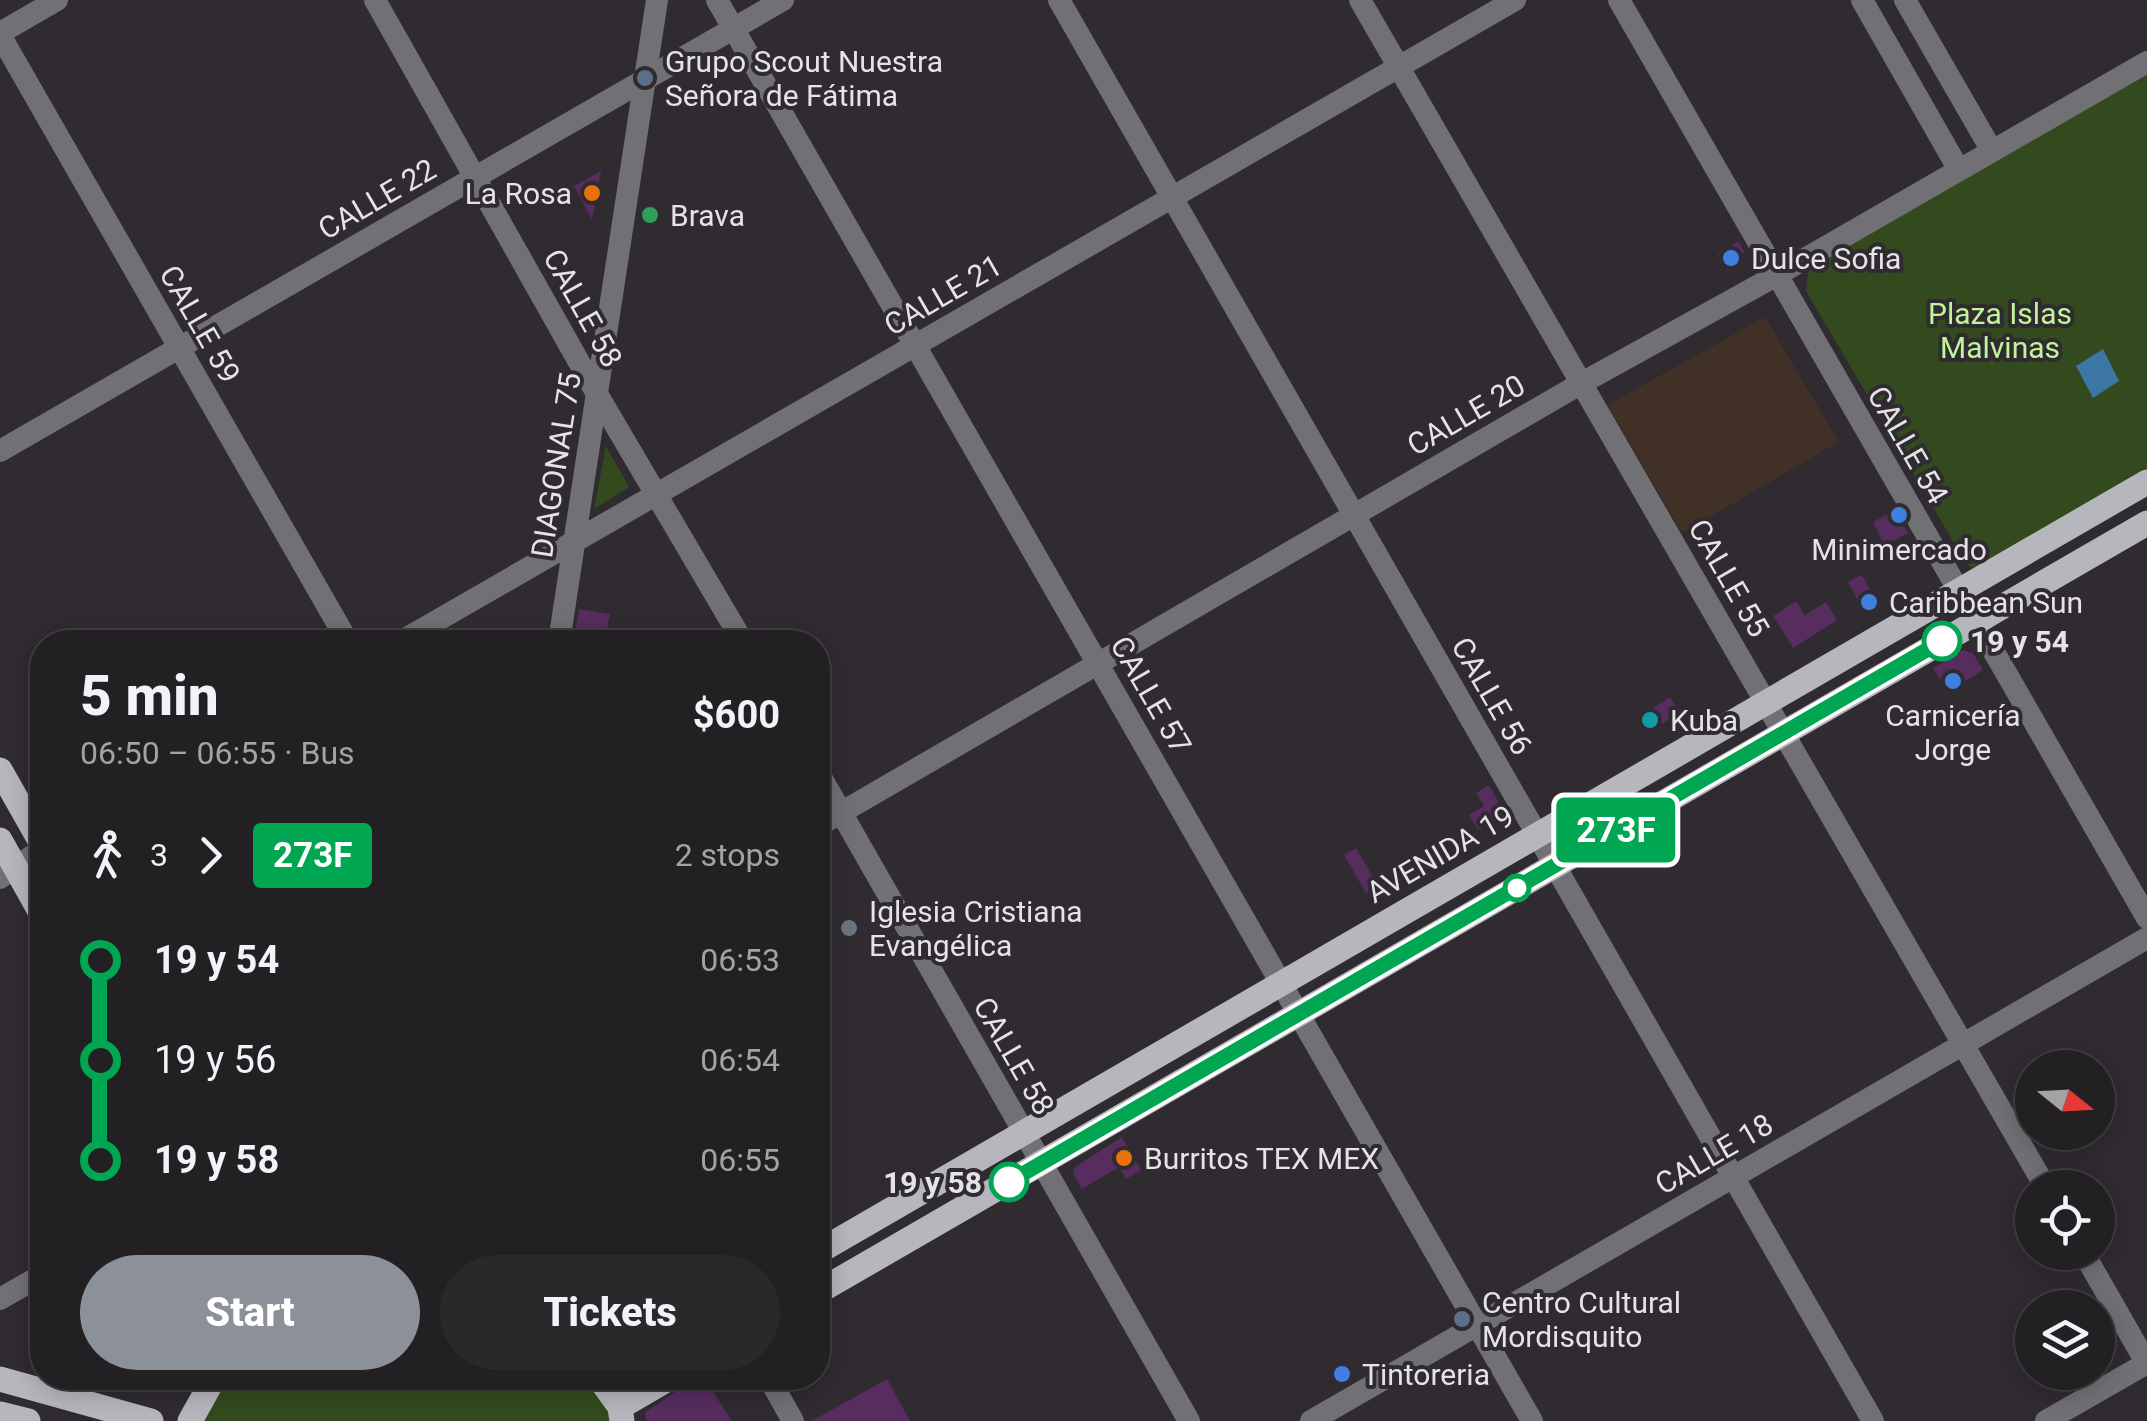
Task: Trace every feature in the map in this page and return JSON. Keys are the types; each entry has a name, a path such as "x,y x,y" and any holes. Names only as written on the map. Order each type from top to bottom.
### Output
{"main road":[{"name":"AVENIDA 19","path":"830,1245 2147,483"},
{"path":"830,1285 2147,523"},
{"path":"0,770 30,824"},
{"path":"0,840 8,873 30,900"},
{"path":"0,1379 30,1387"},
{"path":"40,1390 151,1421"},
{"path":"190,1421 207,1390"},
{"path":"606,1390 621,1414 654,1390"},
{"path":"0,1414 28,1421"}],"street":[{"path":"0,34 57,0"},
{"name":"CALLE 58","path":"375,0 597,394 736,630"},
{"name":"DIAGONAL 75","path":"561,630 658,0"},
{"name":"CALLE 57","path":"717,0 1532,1421"},
{"name":"CALLE 22","path":"0,451 783,0"},
{"name":"CALLE 56","path":"1058,0 1873,1421"},
{"name":"CALLE 55","path":"1360,0 2036,1170"},
{"name":"CALLE 21","path":"421,630 1515,0"},
{"name":"CALLE 54","path":"1619,0 2147,918"},
{"path":"1862,0 1959,170"},
{"path":"1905,0 1992,151"},
{"name":"CALLE 59","path":"0,34 341,630"},
{"name":"CALLE 20","path":"830,818 1580,384 2147,62"},
{"name":"CALLE 58","path":"830,794 1189,1421"},
{"path":"8,873 30,856"},
{"name":"CALLE 18","path":"1310,1421 2147,938"},
{"path":"2046,1421 2147,1364 2093,1270"},
{"path":"0,1299 30,1281"},
{"path":"776,1390 793,1421"}],"shaded area":[{"path":"1765,317 1839,442 1682,533 1607,405"}],"green space":[{"name":"Plaza Islas Malvinas","path":"2147,75 2147,475 1981,570 1967,565 1806,291 1809,267"},
{"path":"606,446 629,487 594,509"},
{"path":"217,1390 599,1390 613,1421 199,1421 203,1406"}],"water":[{"path":"2103,349 2119,381 2093,398 2076,366"}],"building":[{"path":"601,171 592,220 574,186"},
{"name":"Brava","path":"644,207 659,210 656,223 642,220"},
{"name":"Dulce Sofia","path":"1738,241 1744,251 1741,262 1728,271 1718,254"},
{"path":"1895,510 1908,533 1885,546 1873,522"},
{"path":"1862,575 1877,602 1863,610 1848,582"},
{"path":"1796,601 1805,615 1826,602 1837,620 1793,648 1773,616"},
{"path":"579,609 610,614 607,630 576,630"},
{"name":"Carnicería Jorge","path":"1963,650 1973,653 1983,670 1948,692 1933,668"},
{"path":"1670,697 1680,713 1651,730 1642,715"},
{"path":"1489,785 1505,814 1478,830 1469,815 1484,806 1476,793"},
{"path":"1356,848 1378,886 1366,893 1344,855"},
{"path":"1122,1137 1141,1170 1126,1179 1119,1167 1082,1189 1073,1174 1075,1167"},
{"path":"887,1379 910,1421 812,1421"},
{"path":"678,1390 712,1390 732,1421 646,1421 645,1412"}],"bus line":[{"name":"273F","path":"1009,1182 1942,641"}],"place":[{"name":"Grupo Scout Nuestra Señora de Fátima","path":"645,78"},
{"name":"La Rosa","path":"592,193"},
{"name":"Brava","path":"650,215"},
{"name":"Dulce Sofia","path":"1731,258"},
{"name":"Minimercado","path":"1899,515"},
{"name":"Caribbean Sun","path":"1869,602"},
{"name":"19 y 54","path":"1942,641"},
{"name":"Carnicería Jorge","path":"1953,681"},
{"name":"Kuba","path":"1650,720"},
{"name":"Iglesia Cristiana Evangélica","path":"849,928"},
{"name":"Burritos TEX MEX","path":"1124,1158"},
{"name":"19 y 58","path":"1009,1182"},
{"name":"Centro Cultural Mordisquito","path":"1462,1319"},
{"name":"Tintoreria","path":"1342,1374"}]}
